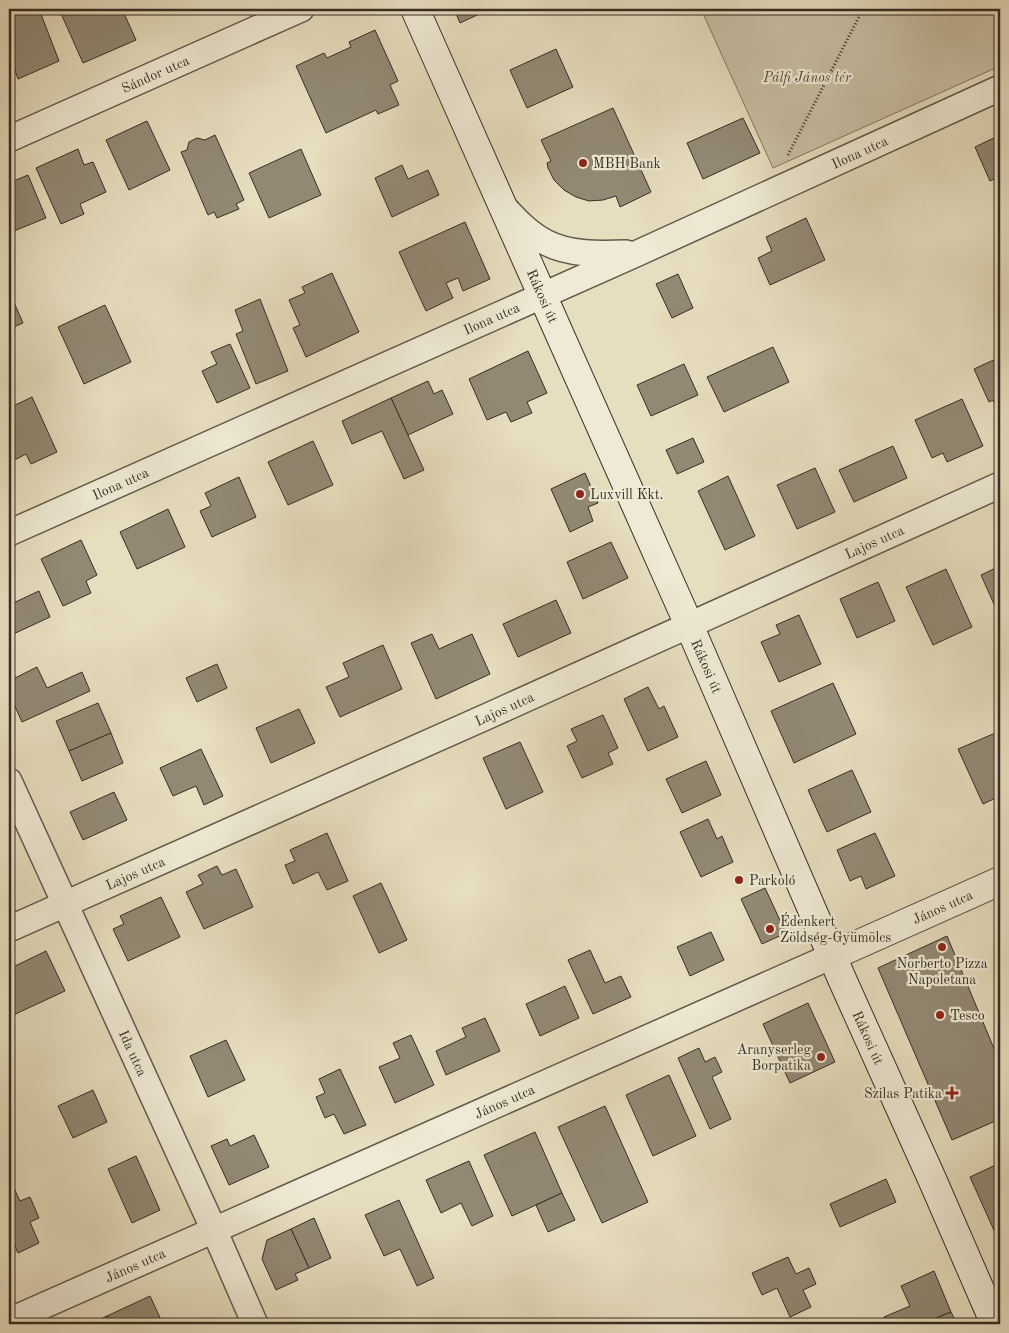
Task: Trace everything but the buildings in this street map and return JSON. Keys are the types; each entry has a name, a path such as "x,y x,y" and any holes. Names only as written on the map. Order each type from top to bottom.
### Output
{"main road":[{"name":"Rákosi út","path":"415,9 689,625 832,956 928,1169 995,1324"},
{"name":"János utca","path":"832,956 1000,881"}],"street":[{"name":"Sándor utca","path":"9,139 301,9"},
{"name":"Ilona utca","path":"9,533 638,253 1000,88"},
{"path":"501,204 520,224 546,243 571,251 598,254 638,253"},
{"name":"Lajos utca","path":"9,929 1000,485"},
{"name":"Ida utca","path":"9,781 255,1324"},
{"name":"János utca","path":"9,1322 832,956"}],"path":[{"path":"791,184 783,166 863,9"}],"green space":[{"name":"Pálfi János tér","path":"701,9 1000,9 1000,66 773,168"}],"place":[{"name":"MBH Bank","path":"583,163"},
{"name":"Luxvill Kkt.","path":"580,494"},
{"name":"Parkoló","path":"739,880"},
{"name":"Édenkert Zöldség-Gyümölcs","path":"770,929"},
{"name":"Norberto Pizza Napoletana","path":"942,947"},
{"name":"Tesco","path":"940,1015"},
{"name":"Aranyserleg Borpatika","path":"821,1057"},
{"name":"Szilas Patika","path":"952,1093"}]}
